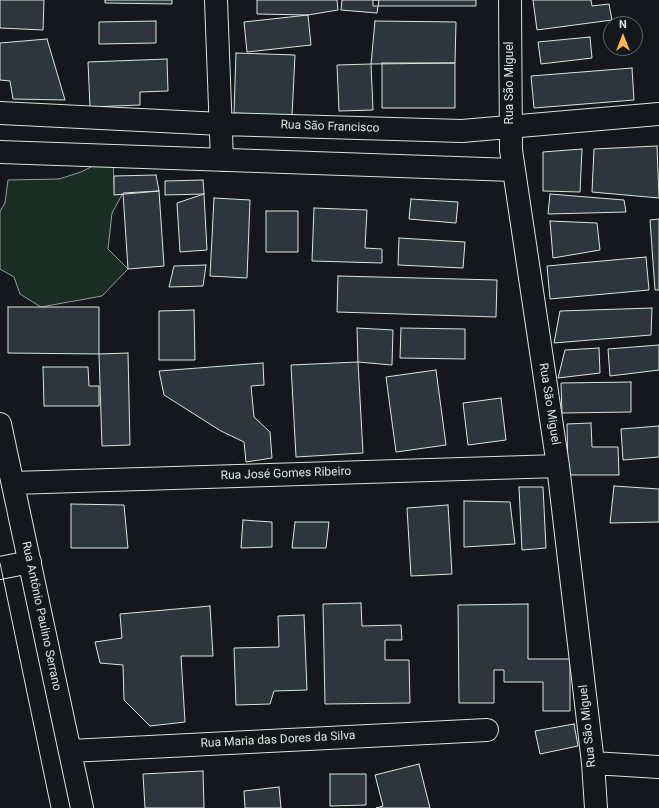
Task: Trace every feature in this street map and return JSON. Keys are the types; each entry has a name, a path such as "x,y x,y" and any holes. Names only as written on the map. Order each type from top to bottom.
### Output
{"street":[{"path":"216,0 222,160"},
{"name":"Rua São Miguel","path":"510,0 510,126 513,170 558,466 593,763 596,808"},
{"name":"Rua São Francisco","path":"0,113 221,124 462,131 659,114"},
{"path":"0,152 513,170"},
{"name":"Rua Antônio Paulino Serrano","path":"0,424 82,808"},
{"name":"Rua José Gomes Ribeiro","path":"13,483 558,466"},
{"path":"0,568 30,562"},
{"name":"Rua Maria das Dores da Silva","path":"70,751 487,730"},
{"path":"593,763 659,767"}],"green space":[{"path":"113,156 114,185 123,193 112,213 108,249 128,269 102,296 41,307 20,294 14,277 0,269 0,211 5,203 8,180 59,179 81,172"}],"building":[{"path":"0,0 44,0 43,30 0,28"},
{"path":"105,0 172,0 172,4 105,3"},
{"path":"257,0 337,0 338,10 308,15 257,14"},
{"path":"342,0 379,0 377,13 341,10"},
{"path":"373,0 476,0 476,6 373,6"},
{"path":"533,0 591,0 592,6 609,4 611,16 603,16 603,21 537,30"},
{"path":"308,15 311,45 247,52 244,22"},
{"path":"156,21 156,43 99,44 99,22"},
{"path":"375,21 456,22 455,63 371,64"},
{"path":"590,37 592,58 541,64 538,42"},
{"path":"47,39 65,100 13,99 10,81 0,80 0,43"},
{"path":"236,53 295,55 292,116 234,113"},
{"path":"167,59 168,91 140,92 140,105 90,107 88,62"},
{"path":"382,63 455,63 455,108 382,108"},
{"path":"371,64 373,110 339,111 337,65"},
{"path":"632,68 634,100 534,108 531,76"},
{"path":"657,146 659,198 592,192 594,149"},
{"path":"582,149 580,192 543,191 543,152"},
{"path":"156,175 159,191 114,195 114,176"},
{"path":"203,180 204,194 165,195 165,181"},
{"path":"159,191 164,266 128,269 123,193"},
{"path":"204,194 207,250 180,252 177,203"},
{"path":"550,194 624,200 626,212 548,214"},
{"path":"214,198 250,200 247,278 210,276"},
{"path":"411,199 458,202 456,223 409,219"},
{"path":"314,208 367,210 365,248 382,249 382,263 312,261"},
{"path":"266,211 298,211 298,252 266,252"},
{"path":"659,219 659,290 655,290 650,220"},
{"path":"550,221 597,223 600,250 553,258"},
{"path":"399,238 465,242 463,268 398,265"},
{"path":"646,257 649,290 550,299 547,266"},
{"path":"206,265 203,286 169,287 174,266"},
{"path":"338,276 497,280 496,317 337,312"},
{"path":"8,307 99,307 99,354 8,353"},
{"path":"652,308 651,335 554,343 560,311"},
{"path":"194,310 195,360 159,360 159,311"},
{"path":"357,328 393,330 392,365 358,362"},
{"path":"401,328 465,329 465,359 400,358"},
{"path":"659,345 659,370 610,376 608,349"},
{"path":"599,348 600,373 558,378 565,350"},
{"path":"128,353 130,445 102,446 99,354"},
{"path":"358,362 363,453 296,457 291,365"},
{"path":"263,363 264,385 251,386 254,417 270,432 272,458 246,462 244,442 221,431 164,395 159,371"},
{"path":"43,367 88,367 89,386 99,386 99,406 44,406"},
{"path":"436,370 446,445 396,452 386,377"},
{"path":"631,382 631,412 562,413 561,383"},
{"path":"501,398 506,440 468,445 463,403"},
{"path":"591,423 592,447 618,447 619,475 568,475 567,424"},
{"path":"659,426 659,457 623,460 621,429"},
{"path":"614,486 659,489 659,522 610,523"},
{"path":"519,487 543,487 546,548 522,550"},
{"path":"464,501 510,502 515,544 464,547"},
{"path":"71,504 124,505 128,548 71,548"},
{"path":"448,505 452,574 411,576 407,508"},
{"path":"243,520 272,522 272,547 241,548"},
{"path":"295,522 329,522 326,548 292,548"},
{"path":"361,603 362,626 401,625 402,640 385,640 385,660 409,660 410,703 325,704 323,604"},
{"path":"528,604 528,659 570,659 570,711 543,711 543,682 504,682 504,670 494,670 494,703 459,703 458,605"},
{"path":"210,606 213,656 181,656 185,722 150,726 124,700 123,665 100,663 95,642 122,638 120,614"},
{"path":"304,615 307,690 274,691 270,704 236,705 234,648 279,647 278,616"},
{"path":"574,724 578,746 540,754 535,731"},
{"path":"419,764 430,808 376,808 383,806 375,775"},
{"path":"203,771 204,808 145,808 143,774"},
{"path":"330,774 366,774 366,805 330,806"},
{"path":"279,787 281,808 245,808 244,791"}],"tram line":[{"path":"0,563 51,808"}]}
